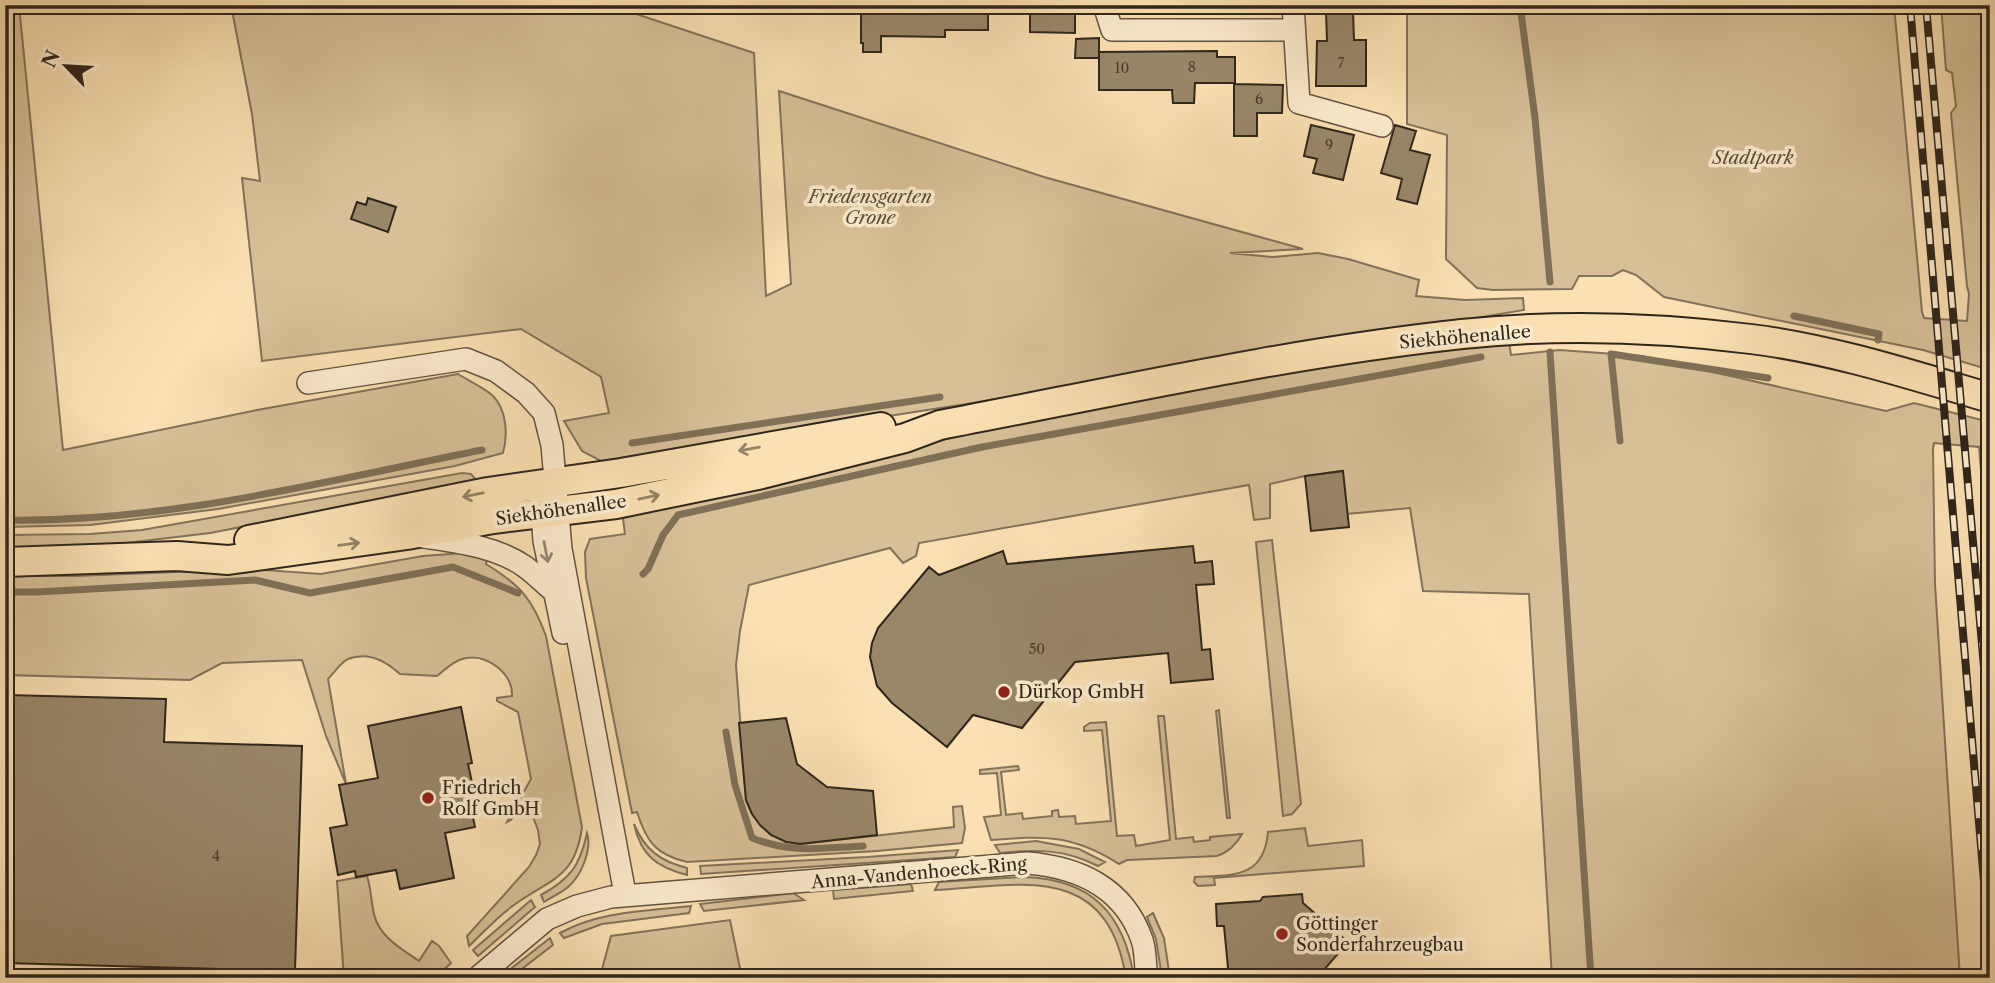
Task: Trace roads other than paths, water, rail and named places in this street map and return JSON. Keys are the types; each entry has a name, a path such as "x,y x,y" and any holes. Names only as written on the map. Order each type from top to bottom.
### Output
{"main road":[{"name":"Siekhöhenallee","path":"5,562 177,556 228,560 407,535 480,521 616,504 762,474 905,438 940,425 1353,349 1463,334 1530,330 1674,331 1753,339 1826,353 1911,374 1990,398"},
{"name":"Siekhöhenallee","path":"177,556 474,495 621,473 816,437 904,424 940,425"}],"street":[{"path":"1104,5 1112,30 1293,30"},
{"path":"1293,5 1299,103 1382,126"},
{"path":"307,383 467,359 484,365 510,381 526,400 548,484 550,512 561,549 618,895"},
{"path":"550,512 544,541 600,825 618,895"},
{"path":"407,535 458,542 497,552 522,565 553,591"},
{"name":"Anna-Vandenhoeck-Ring","path":"477,978 547,919 577,906 618,895 1027,863 1057,865 1087,876 1113,893 1142,940 1147,978"}],"waterway":[{"path":"1520,5 1535,118 1550,282"},
{"path":"1794,316 1879,334 1878,340"},
{"path":"1550,352 1591,978"},
{"path":"1620,441 1611,354 1768,378"},
{"path":"643,574 648,569 663,535 678,515 982,447 1481,357"},
{"path":"632,443 940,397"},
{"path":"5,520 126,515 186,507 305,487 482,450"},
{"path":"5,592 255,580 310,593 453,567 518,593"},
{"path":"726,732 735,785 752,838 794,848 863,846"}],"railway":[{"path":"1910,5 1990,953"},
{"path":"1926,5 1990,736"}],"place":[{"name":"Dürkop GmbH","path":"1004,692"},
{"name":"Friedrich Rolf GmbH","path":"428,798"},
{"name":"Göttinger Sonderfahrzeugbau","path":"1282,934"}],"park label":[{"name":"Stadtpark","path":"1753,158"},
{"name":"Friedensgarten Grone","path":"870,207"}]}
